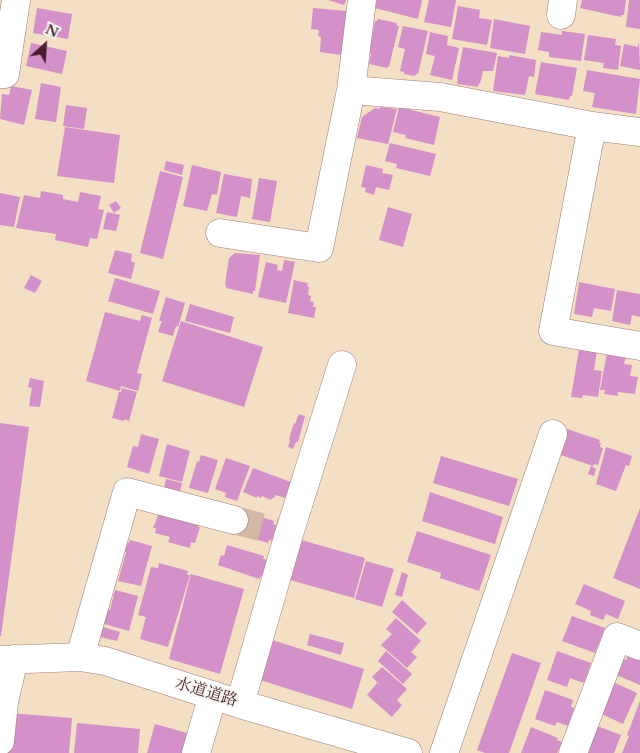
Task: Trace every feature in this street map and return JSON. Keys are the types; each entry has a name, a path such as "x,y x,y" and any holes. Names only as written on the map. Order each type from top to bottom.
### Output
{"street":[{"path":"0,74 5,74 16,0"},
{"path":"220,233 319,248 351,90 362,0"},
{"path":"351,90 440,97 592,126 640,132"},
{"path":"592,126 553,331 640,346"},
{"path":"240,704 283,533 342,365"},
{"path":"444,753 553,434"},
{"path":"80,657 127,492 234,520"},
{"path":"573,753 617,637 640,646"},
{"name":"水道道路","path":"7,659 80,657 105,661 366,747 408,753"},
{"path":"0,741 7,659"},
{"path":"196,753 213,696"}],"building":[{"path":"328,0 346,0 344,5"},
{"path":"377,0 422,0 418,19 375,8"},
{"path":"429,0 456,0 451,27 424,22"},
{"path":"582,0 626,0 624,15 621,15 621,17 580,8"},
{"path":"629,0 640,0 640,29 626,27"},
{"path":"458,6 480,10 479,18 492,20 487,45 452,39"},
{"path":"37,8 72,14 68,39 33,33"},
{"path":"313,8 347,11 341,55 320,52 321,37 318,36 319,30 311,29"},
{"path":"378,19 397,23 397,26 399,26 387,68 369,64 371,54 368,54 375,21"},
{"path":"494,19 530,26 525,54 490,48"},
{"path":"403,26 428,31 418,74 415,76 404,74 404,72 400,71 405,49 398,47"},
{"path":"562,31 585,34 581,61 549,57 549,52 538,50 541,32 562,35"},
{"path":"430,32 448,36 447,45 459,48 452,80 430,75 435,56 426,54"},
{"path":"588,35 616,39 615,45 621,46 618,70 603,68 604,63 584,60"},
{"path":"639,42 640,70 620,66 624,44 638,47"},
{"path":"31,43 67,51 62,74 26,66"},
{"path":"463,47 497,53 493,71 483,71 478,87 457,84"},
{"path":"509,55 536,60 534,77 529,76 525,95 493,91 498,56 509,58"},
{"path":"541,62 577,68 572,96 570,96 569,100 535,94"},
{"path":"587,70 640,79 636,114 592,107 595,93 583,91"},
{"path":"41,83 61,87 56,122 35,119"},
{"path":"11,86 32,90 24,125 0,119 2,94 9,95"},
{"path":"66,105 87,108 84,129 63,126"},
{"path":"380,107 397,109 388,144 357,138 362,117 375,108 380,109"},
{"path":"399,107 440,117 434,145 405,138 406,135 393,132"},
{"path":"65,127 120,135 114,183 57,176"},
{"path":"390,143 436,154 430,176 396,168 397,164 385,161"},
{"path":"166,161 184,165 182,175 164,170"},
{"path":"192,165 221,172 217,195 212,194 207,211 183,206"},
{"path":"366,165 383,169 382,173 393,175 389,190 376,187 374,195 365,192 366,188 361,187"},
{"path":"160,171 183,177 163,259 140,253"},
{"path":"224,174 252,179 250,198 241,196 237,217 216,213"},
{"path":"259,178 277,181 270,222 252,219"},
{"path":"41,191 63,195 63,199 78,202 80,192 101,196 98,209 104,210 97,239 90,238 88,247 55,240 56,234 16,228 24,195 40,198"},
{"path":"0,193 20,197 14,227 0,225"},
{"path":"116,201 121,208 114,213 109,205"},
{"path":"388,207 412,214 403,247 379,240"},
{"path":"107,212 120,215 116,231 103,229"},
{"path":"115,250 132,254 131,261 135,263 131,279 108,273"},
{"path":"235,253 260,255 253,294 226,288 229,258"},
{"path":"284,260 295,262 286,303 258,297 266,262 278,265 277,270 282,271"},
{"path":"31,275 42,281 35,293 24,288"},
{"path":"115,278 160,291 153,314 108,301"},
{"path":"294,280 308,283 308,295 311,296 310,301 314,302 313,307 316,307 314,318 288,313"},
{"path":"579,282 615,289 611,311 594,308 592,317 574,314"},
{"path":"617,290 640,294 640,317 632,315 630,325 612,321"},
{"path":"166,297 185,303 178,327 176,326 173,336 158,332"},
{"path":"190,304 234,317 230,333 185,321"},
{"path":"105,312 140,321 142,315 152,318 137,373 142,374 138,391 121,386 120,391 86,381"},
{"path":"181,321 263,347 244,407 162,381"},
{"path":"579,349 597,350 594,370 602,371 598,397 583,395 582,398 571,397"},
{"path":"607,353 626,357 624,364 632,365 630,376 638,377 635,394 618,392 618,396 604,394 605,390 600,390"},
{"path":"30,378 44,381 40,407 29,406 32,388 28,387"},
{"path":"122,388 137,392 129,421 112,418 119,392 121,392"},
{"path":"299,414 305,416 298,442 296,442 293,449 288,447 289,439"},
{"path":"0,423 29,427 1,636 0,636"},
{"path":"567,429 600,440 600,447 603,448 598,465 594,464 593,466 558,454"},
{"path":"141,434 159,439 149,474 127,467 133,446 138,447"},
{"path":"167,444 190,451 182,482 159,476"},
{"path":"606,447 632,456 629,466 626,465 616,491 596,484"},
{"path":"201,455 218,460 208,493 189,488 197,461 199,462"},
{"path":"441,456 518,479 509,506 433,483"},
{"path":"226,458 250,466 237,501 225,497 226,493 215,489"},
{"path":"591,466 596,469 594,476 588,474"},
{"path":"253,468 291,482 285,498 276,495 271,500 262,496 261,498 257,496 257,498 243,492"},
{"path":"166,479 182,483 179,497 163,493"},
{"path":"430,492 503,517 495,544 422,521"},
{"path":"238,507 250,510 249,513 274,521 273,524 278,526 273,541 269,540 268,543 234,533"},
{"path":"640,508 640,589 613,578"},
{"path":"159,513 199,524 198,527 200,527 195,543 191,542 190,548 168,542 170,537 155,533 156,528 153,528"},
{"path":"417,531 491,555 479,591 440,578 441,573 407,562"},
{"path":"130,540 152,546 141,586 118,581 126,552 123,552"},
{"path":"301,540 365,558 354,598 290,580"},
{"path":"227,545 264,556 263,559 268,560 263,576 259,579 218,565 221,555 224,556"},
{"path":"366,561 394,569 382,607 355,599"},
{"path":"159,563 188,571 187,575 190,575 168,647 140,639 146,617 138,615 151,567 158,568"},
{"path":"402,572 408,575 402,597 395,595"},
{"path":"191,574 244,589 220,674 169,659"},
{"path":"584,584 625,601 618,619 606,614 603,620 590,615 591,611 575,604"},
{"path":"115,590 138,596 129,631 101,623 106,609 110,610"},
{"path":"402,600 427,623 417,634 392,612"},
{"path":"572,616 605,628 595,653 562,641"},
{"path":"396,618 421,641 411,652 417,657 407,668 381,645 392,634 386,629"},
{"path":"103,627 120,632 117,641 100,637"},
{"path":"310,634 344,643 341,655 307,645"},
{"path":"269,639 364,669 352,709 257,679"},
{"path":"386,651 412,674 403,684 378,661"},
{"path":"557,651 591,663 584,683 570,678 567,687 547,680"},
{"path":"512,653 541,663 509,753 485,753 477,750"},
{"path":"629,654 640,658 640,685 614,674 620,658 626,660"},
{"path":"382,667 407,689 397,700 402,705 392,717 367,695 377,683 381,686 372,677"},
{"path":"613,682 637,693 623,724 597,712"},
{"path":"545,690 573,700 571,707 574,708 568,726 557,722 555,726 535,719"},
{"path":"640,701 640,753 622,753 629,736 627,735"},
{"path":"9,713 72,718 69,753 5,753"},
{"path":"77,723 140,729 138,753 74,753"},
{"path":"155,724 187,733 182,753 147,753"},
{"path":"592,724 621,735 614,753 585,753"},
{"path":"531,727 558,738 557,740 562,742 557,753 521,753"}],"tunnel":[{"path":"234,520 276,531"}]}
